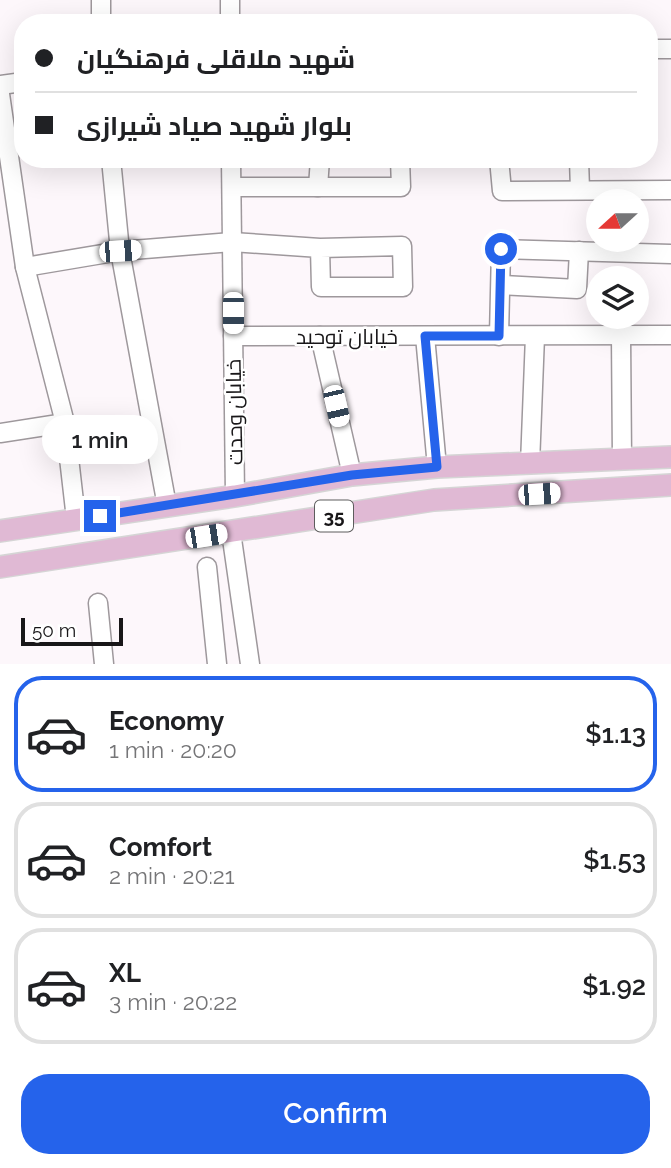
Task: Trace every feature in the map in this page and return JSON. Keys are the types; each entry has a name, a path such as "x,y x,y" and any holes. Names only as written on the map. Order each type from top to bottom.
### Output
{"main road":[{"name":"35","path":"0,531 235,496 352,475 437,467 671,457"},
{"name":"35","path":"0,567 434,500 671,485"},
{"path":"231,532 235,496"}],"street":[{"path":"0,94 8,211 65,423 76,519"},
{"path":"112,168 120,251 167,506"},
{"name":"خیابان وحدت","path":"232,168 235,496"},
{"path":"318,187 319,168"},
{"path":"232,187 401,187 400,168"},
{"path":"500,168 502,191 671,190"},
{"path":"579,168 580,190"},
{"path":"25,267 120,251 232,242 320,248 402,246 403,287 321,287 320,248"},
{"path":"499,336 501,249 671,254"},
{"path":"501,285 577,289 579,251"},
{"path":"621,335 622,460"},
{"name":"خیابان توحید","path":"233,336 671,335"},
{"path":"320,336 352,475"},
{"path":"425,336 437,467"},
{"path":"530,464 535,336"},
{"path":"0,433 65,423"},
{"path":"231,532 250,664"},
{"path":"207,567 218,664"},
{"path":"98,603 104,664"}],"route":[{"path":"100,516 352,475 437,467 425,336 499,336 501,249"}]}
